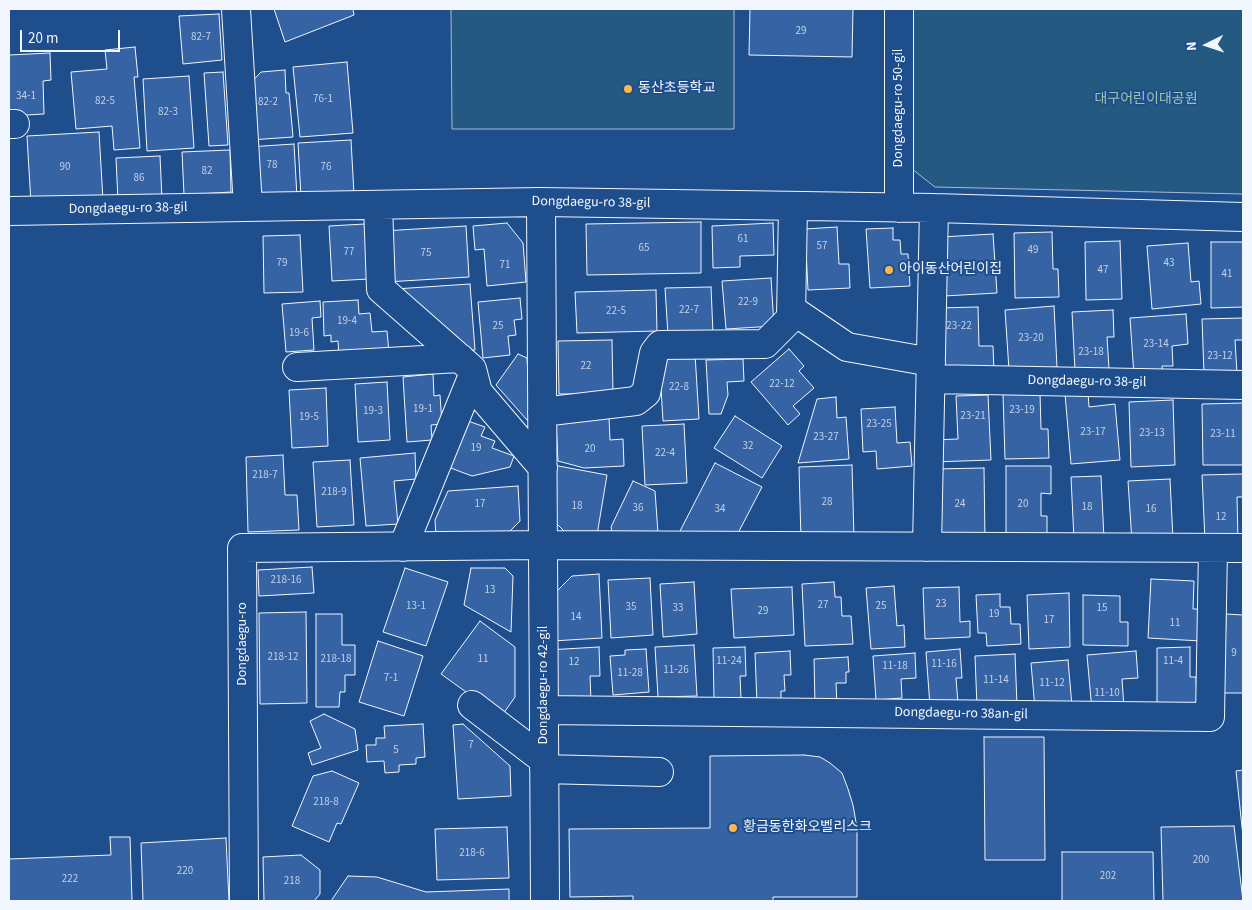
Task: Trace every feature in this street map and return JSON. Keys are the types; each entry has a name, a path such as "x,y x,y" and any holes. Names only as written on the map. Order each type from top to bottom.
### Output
{"street":[{"path":"236,9 248,207"},
{"name":"Dongdaegu-ro 50-gil","path":"899,9 900,208"},
{"name":"Dongdaegu-ro 38-gil","path":"9,211 542,202 934,208 1243,216"},
{"name":"Dongdaegu-ro 42-gil","path":"542,202 545,901"},
{"path":"378,205 381,290 467,367 478,392 543,468"},
{"path":"542,412 636,401 646,393 654,353 660,345 764,344 792,318 793,206"},
{"path":"927,547 934,208"},
{"name":"Dongdaegu-ro 38-gil","path":"792,309 847,347 931,370 1243,385"},
{"path":"297,367 467,367"},
{"path":"403,547 467,367"},
{"path":"543,545 1243,548"},
{"name":"Dongdaegu-ro","path":"244,901 242,548 543,545"},
{"name":"Dongdaegu-ro 38an-gil","path":"544,710 1210,717 1213,548"},
{"path":"472,705 544,765 659,772"}],"green space":[{"path":"451,9 734,9 734,129 452,129"},
{"name":"대구어린이대공원","path":"913,9 1243,9 1243,194 935,187 912,169"}],"building":[{"path":"274,9 353,9 354,15 285,42"},
{"path":"750,9 853,9 852,57 749,55"},
{"path":"219,14 222,60 183,64 179,16"},
{"path":"135,47 138,77 134,77 140,148 114,150 112,126 76,129 71,72 107,69 105,50"},
{"path":"50,53 51,80 43,81 44,114 9,116 9,55"},
{"path":"347,62 353,133 300,137 293,67"},
{"path":"285,70 286,93 289,93 293,137 250,140 246,88 261,72"},
{"path":"223,72 228,145 209,146 204,73"},
{"path":"189,76 194,148 147,151 143,79"},
{"path":"99,132 103,200 31,204 27,136"},
{"path":"351,140 354,194 301,197 298,143"},
{"path":"294,144 297,197 267,199 250,185 248,147"},
{"path":"230,150 231,192 184,195 182,152"},
{"path":"160,156 162,199 118,201 116,158"},
{"path":"701,222 701,273 587,275 586,224"},
{"path":"507,223 523,243 526,282 487,286 484,249 475,250 473,226"},
{"path":"773,223 774,255 740,256 740,267 713,268 712,226"},
{"path":"365,224 369,279 332,281 329,226"},
{"path":"466,226 469,277 386,282 383,231"},
{"path":"837,227 839,264 849,264 850,288 808,290 805,229"},
{"name":"아이동산어린이집","path":"893,228 893,240 900,240 901,254 908,254 910,286 870,288 866,229"},
{"path":"1052,232 1053,269 1058,269 1059,297 1015,298 1014,233"},
{"path":"993,234 997,293 944,296 941,237"},
{"path":"300,235 303,292 264,293 263,236"},
{"path":"1120,241 1122,299 1086,300 1085,242"},
{"path":"1211,242 1243,242 1243,307 1211,308"},
{"path":"1188,243 1191,282 1199,281 1201,304 1152,309 1147,246"},
{"path":"771,278 774,326 726,329 722,281"},
{"path":"470,284 475,350 460,351 395,289"},
{"path":"711,287 713,333 668,335 665,288"},
{"path":"656,290 657,331 577,333 575,292"},
{"path":"520,298 522,319 514,320 516,335 508,336 510,355 483,358 478,302"},
{"path":"358,300 359,314 370,313 372,332 387,331 389,353 339,356 338,341 331,342 331,335 324,336 323,302"},
{"path":"320,301 321,317 312,318 314,350 286,352 282,304"},
{"path":"1054,306 1057,367 1009,370 1005,310"},
{"path":"978,307 979,346 993,346 994,373 945,374 938,308"},
{"path":"1113,310 1114,337 1107,337 1109,369 1075,371 1072,312"},
{"path":"1186,314 1188,344 1172,346 1173,366 1162,366 1163,374 1134,376 1130,318"},
{"path":"1243,318 1243,340 1235,340 1237,373 1204,374 1202,319"},
{"path":"612,340 613,394 559,394 558,341"},
{"path":"789,349 804,366 799,371 814,388 793,406 800,414 788,425 751,382"},
{"path":"518,354 527,358 531,420 527,420 496,385"},
{"path":"695,354 699,419 663,421 659,357"},
{"path":"743,359 744,381 727,382 728,395 721,414 709,414 706,360"},
{"path":"433,374 434,396 440,395 442,424 431,425 432,440 407,442 403,377"},
{"path":"387,382 390,440 358,442 355,384"},
{"path":"326,388 328,446 292,448 289,390"},
{"path":"1088,392 1089,407 1115,404 1120,460 1071,464 1065,394"},
{"path":"1040,393 1041,429 1048,429 1049,458 1005,459 1003,394"},
{"path":"988,395 991,460 933,462 932,440 958,439 956,396"},
{"path":"836,397 837,418 846,417 849,459 798,463 817,399"},
{"path":"1173,400 1175,465 1131,467 1129,402"},
{"path":"1243,403 1243,465 1203,465 1202,404"},
{"path":"895,407 897,443 910,442 912,466 877,469 876,451 863,452 861,409"},
{"path":"735,416 782,446 762,478 714,448"},
{"path":"609,417 610,440 623,439 624,466 584,468 558,461 556,420"},
{"path":"465,420 485,427 481,436 495,441 492,448 514,456 510,467 472,476 448,467"},
{"path":"684,424 687,483 645,485 642,426"},
{"path":"415,453 416,479 394,481 398,524 366,526 360,458"},
{"path":"283,455 285,495 297,495 299,530 248,532 246,457"},
{"path":"350,460 354,525 317,527 313,462"},
{"path":"715,463 762,487 737,535 679,533"},
{"path":"553,465 607,475 597,535 568,535 551,518"},
{"path":"852,465 854,538 801,540 799,467"},
{"path":"1006,466 1051,466 1051,494 1041,493 1041,516 1047,516 1047,543 1006,543"},
{"path":"984,468 985,541 936,541 934,469"},
{"path":"1243,474 1243,497 1237,497 1238,540 1205,541 1202,475"},
{"path":"1101,476 1104,539 1074,540 1071,477"},
{"path":"1170,479 1173,539 1132,542 1128,481"},
{"path":"633,481 655,491 658,533 612,533 611,527"},
{"path":"518,486 520,521 509,532 436,537 435,520 448,491"},
{"path":"312,567 314,593 259,596 258,570"},
{"path":"405,568 448,582 426,646 383,632"},
{"path":"471,568 505,568 513,576 511,632 464,605"},
{"path":"599,574 602,638 552,641 550,598 572,576"},
{"path":"650,578 653,635 611,638 608,580"},
{"path":"1151,579 1194,581 1193,609 1203,609 1201,641 1148,638"},
{"path":"694,582 697,634 663,637 660,584"},
{"path":"834,582 835,597 841,597 842,616 851,616 853,644 805,646 802,584"},
{"path":"894,586 897,626 904,625 905,647 871,649 866,588"},
{"path":"792,587 794,635 734,638 731,589"},
{"path":"959,587 960,622 970,621 970,637 925,639 923,588"},
{"path":"1069,593 1070,647 1029,649 1027,595"},
{"path":"1000,594 1000,607 1010,607 1011,624 1020,624 1021,644 987,646 986,633 978,633 976,595"},
{"path":"1083,595 1120,596 1120,622 1128,622 1128,646 1083,645"},
{"path":"306,612 307,703 260,704 259,613"},
{"path":"316,614 342,614 342,645 355,645 355,675 345,675 345,692 340,692 339,707 316,707"},
{"path":"1226,614 1243,615 1243,693 1224,693"},
{"path":"480,621 515,647 515,697 501,717 441,674"},
{"path":"378,641 423,656 404,716 359,702"},
{"path":"694,645 697,696 658,697 655,647"},
{"path":"599,647 600,676 590,676 591,701 561,702 549,695 547,650"},
{"path":"745,647 746,676 740,676 741,698 714,699 713,648"},
{"path":"1190,647 1190,677 1196,677 1197,704 1157,705 1157,648"},
{"path":"646,649 649,692 613,695 610,656 625,655 625,650"},
{"path":"960,649 962,678 956,678 958,703 930,706 926,652"},
{"path":"790,651 791,675 784,675 785,691 781,691 781,703 757,704 755,653"},
{"path":"1136,651 1138,678 1122,679 1124,708 1092,711 1087,655"},
{"path":"915,653 916,678 901,679 902,698 876,700 873,656"},
{"path":"1015,654 1017,705 977,707 975,656"},
{"path":"848,657 849,672 846,672 846,683 836,683 837,705 815,705 814,659"},
{"path":"1068,660 1072,706 1035,709 1031,663"},
{"path":"324,714 355,729 358,750 312,765 308,753 321,748 310,721"},
{"path":"423,724 425,757 416,758 416,764 399,765 399,772 385,773 384,761 367,762 366,745 376,745 376,738 385,738 384,726"},
{"path":"463,724 510,766 511,796 458,799 453,725"},
{"path":"984,737 1044,737 1045,860 985,860"},
{"name":"황금동한화오벨리스크","path":"804,755 820,757 830,763 842,773 848,789 857,828 857,897 773,897 773,901 633,901 633,896 570,897 569,829 710,828 710,756"},
{"path":"1243,770 1243,836 1236,771"},
{"path":"332,771 359,783 341,824 337,823 329,842 292,826 313,776"},
{"path":"1234,826 1243,901 1163,901 1161,827"},
{"path":"507,827 509,878 437,880 435,829"},
{"path":"110,837 130,837 132,901 9,901 9,859 111,855"},
{"path":"226,838 229,901 143,901 141,843"},
{"path":"1062,852 1153,852 1154,901 1062,901"},
{"path":"301,855 320,870 320,894 314,901 264,901 263,857"},
{"path":"348,876 377,877 426,892 509,889 509,901 331,901"}],"place":[{"name":"동산초등학교","path":"628,89"},
{"name":"아이동산어린이집","path":"889,270"},
{"name":"황금동한화오벨리스크","path":"733,828"}]}
